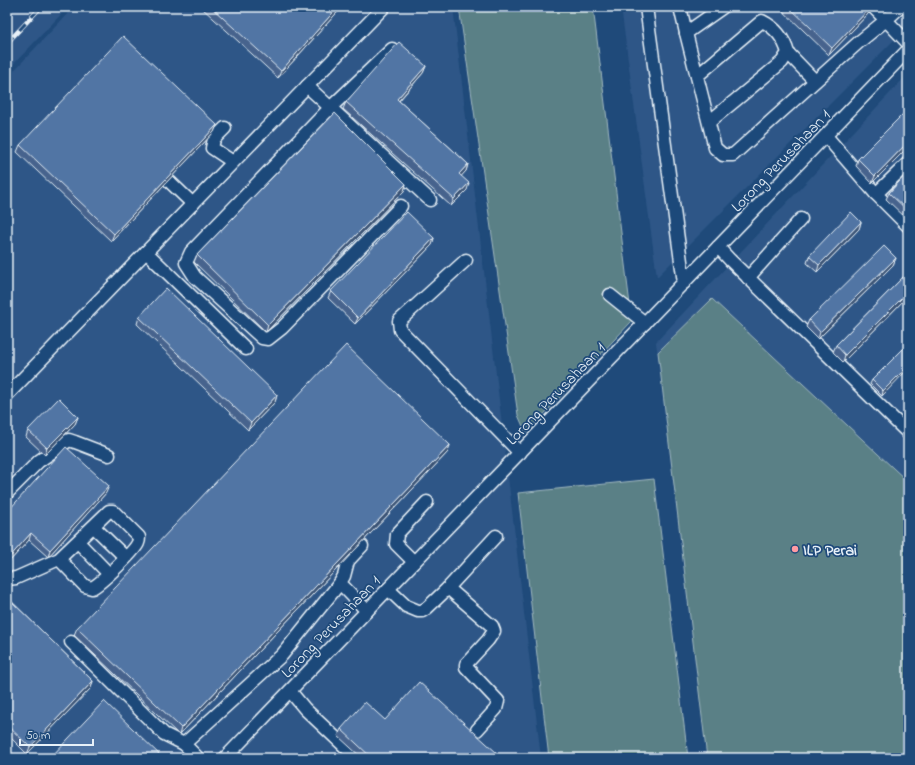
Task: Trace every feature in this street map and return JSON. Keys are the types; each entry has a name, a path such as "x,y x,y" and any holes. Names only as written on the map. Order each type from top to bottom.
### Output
{"street":[{"path":"7,394 384,7"},
{"path":"646,7 684,283"},
{"path":"680,7 715,148 723,156 733,155 900,7"},
{"path":"686,34 723,7"},
{"path":"873,7 908,43"},
{"path":"697,76 762,21 770,25 785,42 788,53 815,81"},
{"path":"392,49 330,108 191,252 186,263 195,277 262,338 268,339 282,328 401,206"},
{"name":"Lorong Perusahaan 1","path":"225,758 908,50"},
{"path":"709,122 782,62 788,53"},
{"path":"307,86 430,200"},
{"path":"225,128 214,139 212,148 233,162"},
{"path":"826,136 876,194 908,226"},
{"path":"876,194 908,163"},
{"path":"170,182 193,204"},
{"path":"748,278 802,219"},
{"path":"718,247 908,433"},
{"path":"146,252 246,349"},
{"path":"466,260 399,321 400,330 520,453"},
{"path":"610,295 645,323"},
{"path":"7,493 39,460 68,440 109,455"},
{"path":"414,562 396,544 397,534 427,502"},
{"path":"7,579 16,578 59,559 109,511 113,511 139,537 138,543 109,574 95,586 89,588 85,586 59,559"},
{"path":"94,527 125,557"},
{"path":"388,589 406,606 422,611 448,588 496,536"},
{"path":"78,542 109,574"},
{"path":"184,744 282,655 340,583 344,576 348,561 362,546"},
{"path":"340,583 367,611"},
{"path":"448,588 492,626 494,631 488,640 466,664 466,667 498,701 496,709 477,730"},
{"path":"71,642 164,734 184,744 198,758"},
{"path":"290,691 305,709 357,758"}],"shaded area":[{"path":"16,7 68,7 7,71 7,17"},
{"path":"74,7 453,7 541,758 7,758 7,78"},
{"path":"621,7 908,7 908,26 657,277"},
{"name":"ILP Perai","path":"908,74 908,758 707,758 656,342"}],"green space":[{"path":"459,7 593,7 632,321 526,433 518,415"},
{"name":"ILP Perai","path":"712,299 908,482 908,752 902,758 707,758 658,352"},
{"path":"654,479 688,758 549,758 518,493"}],"building":[{"path":"211,7 338,7 281,71"},
{"path":"789,7 871,7 832,48"},
{"path":"123,36 217,125 114,234 20,145"},
{"path":"399,42 426,66 397,99 468,164 459,174 469,183 454,199 346,102"},
{"path":"908,109 908,142 875,176 858,159"},
{"path":"335,113 406,184 268,325 197,255"},
{"path":"908,172 908,211 889,193"},
{"path":"407,212 434,238 358,318 331,291"},
{"path":"851,212 861,222 819,265 809,256"},
{"path":"884,246 896,258 820,332 809,320"},
{"path":"908,272 908,292 845,355 836,345"},
{"path":"166,288 277,395 251,423 139,317"},
{"path":"908,344 908,366 883,391 872,380"},
{"path":"346,345 450,445 181,728 77,628"},
{"path":"59,398 78,417 47,448 28,430"},
{"path":"66,447 109,486 50,550 31,533 7,560 7,512"},
{"path":"7,597 93,681 30,747 7,725"},
{"path":"419,682 497,753 492,758 372,758 341,729 365,702 385,720"},
{"path":"104,701 163,758 50,758"}],"railway":[{"path":"7,43 41,7"}],"place":[{"name":"ILP Perai","path":"795,549"}]}
